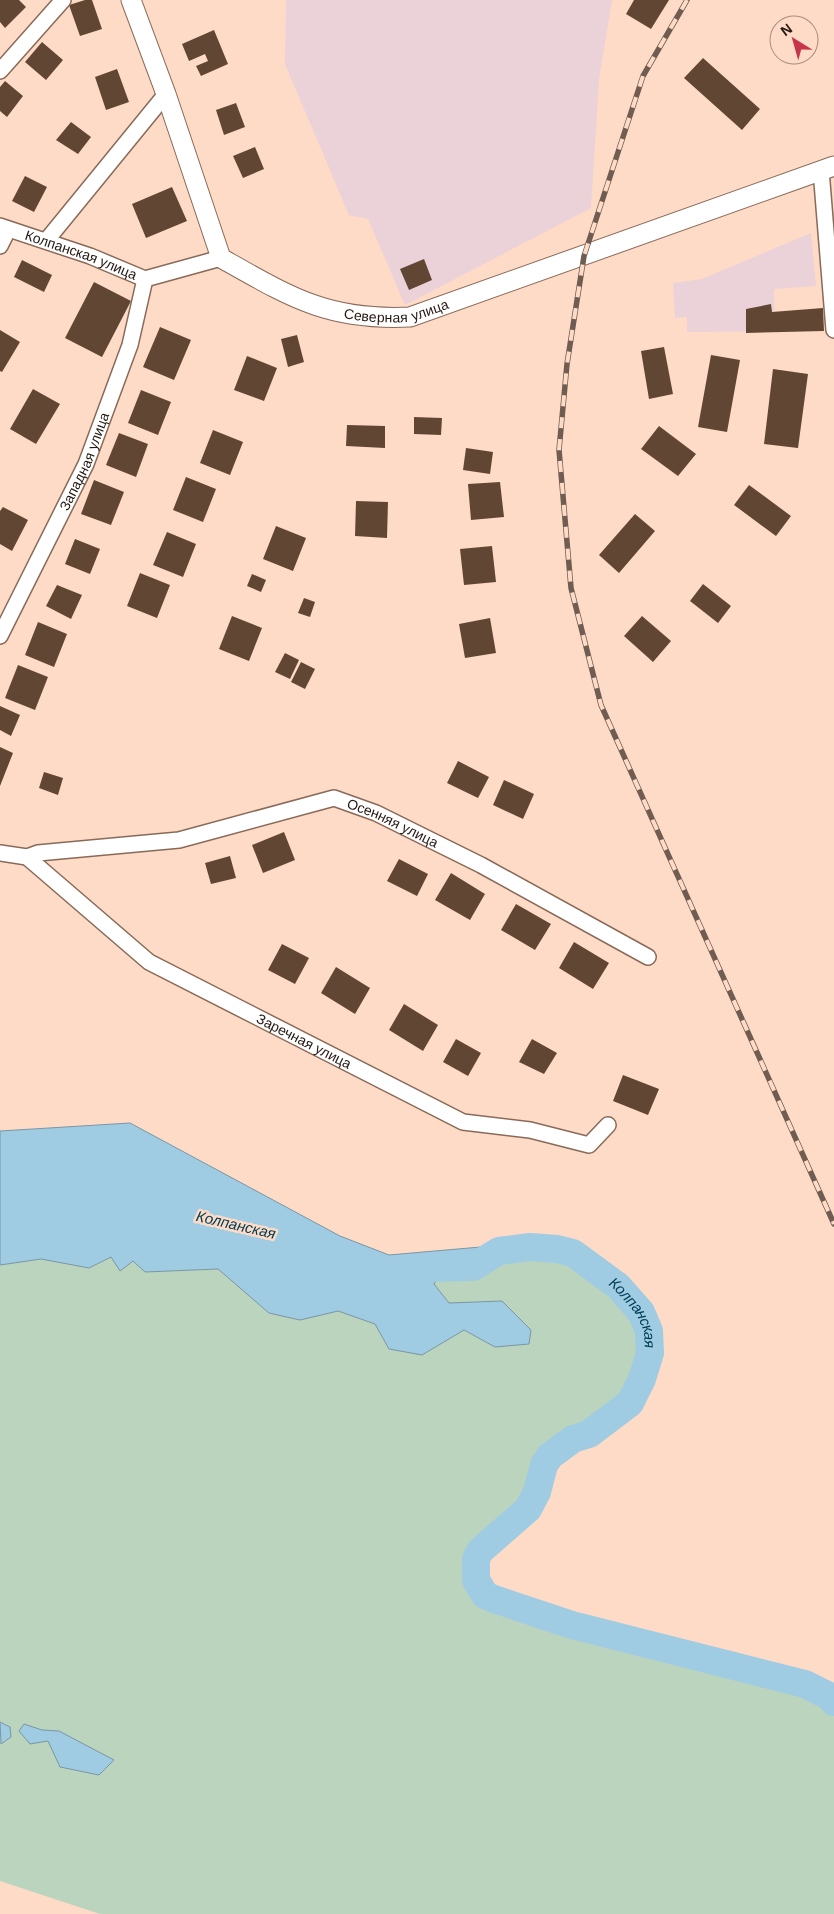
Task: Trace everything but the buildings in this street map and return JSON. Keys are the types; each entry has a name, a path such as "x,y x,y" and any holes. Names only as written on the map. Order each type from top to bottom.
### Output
{"street":[{"path":"0,71 63,0"},
{"path":"131,0 166,94 221,258"},
{"path":"46,241 166,94"},
{"path":"828,168 834,330"},
{"name":"Северная улица","path":"221,258 287,296 317,308 378,319 410,317 828,168"},
{"path":"0,246 4,228"},
{"name":"Колпанская улица","path":"4,228 90,256 145,279 221,258"},
{"name":"Западная улица","path":"0,636 86,464 130,344 145,279"},
{"name":"Осенняя улица","path":"27,857 38,853 179,840 334,798 376,812 481,865 648,957"},
{"path":"0,854 27,857"},
{"name":"Заречная улица","path":"27,857 149,962 463,1122 530,1130 589,1145 608,1125"}],"shaded area":[{"path":"286,0 612,0 599,79 591,208 405,305 368,219 349,215 285,64"},
{"path":"811,233 816,286 774,289 775,331 687,332 687,317 675,318 673,283 702,279"}],"green space":[{"path":"530,1247 557,1249 573,1253 618,1286 641,1312 649,1331 650,1353 642,1379 630,1403 589,1434 573,1439 550,1456 544,1465 537,1492 528,1509 480,1551 476,1559 476,1580 485,1595 572,1625 805,1684 829,1696 834,1702 834,1914 100,1914 0,1881 0,1265 41,1259 89,1268 111,1257 133,1261 146,1272 218,1269 269,1313 300,1320 337,1311 375,1324 389,1349 422,1355 464,1330 495,1347 502,1301 449,1303 434,1284 439,1275 499,1251"}],"water":[{"path":"130,1123 340,1236 389,1255 492,1246 499,1251 439,1275 434,1284 449,1303 502,1301 531,1330 529,1344 495,1347 464,1330 422,1355 389,1349 375,1324 338,1311 300,1320 269,1313 218,1269 145,1272 133,1261 120,1271 111,1257 89,1268 41,1259 0,1265 0,1131"},
{"path":"0,1722 10,1727 11,1737 1,1744"},
{"path":"24,1724 42,1730 59,1731 114,1760 99,1775 60,1767 48,1741 30,1744 19,1731"}],"waterway":[{"name":"Колпанская","path":"421,1268 473,1267 499,1251 530,1247 557,1249 573,1253 618,1286 641,1312 649,1331 650,1353 642,1379 630,1403 589,1434 573,1439 550,1456 544,1465 537,1492 528,1509 480,1551 476,1559 476,1580 485,1595 572,1625 805,1684 829,1696 834,1702"}],"railway":[{"path":"687,0 643,76 584,256 567,364 559,450 571,588 601,705 834,1224"}]}
